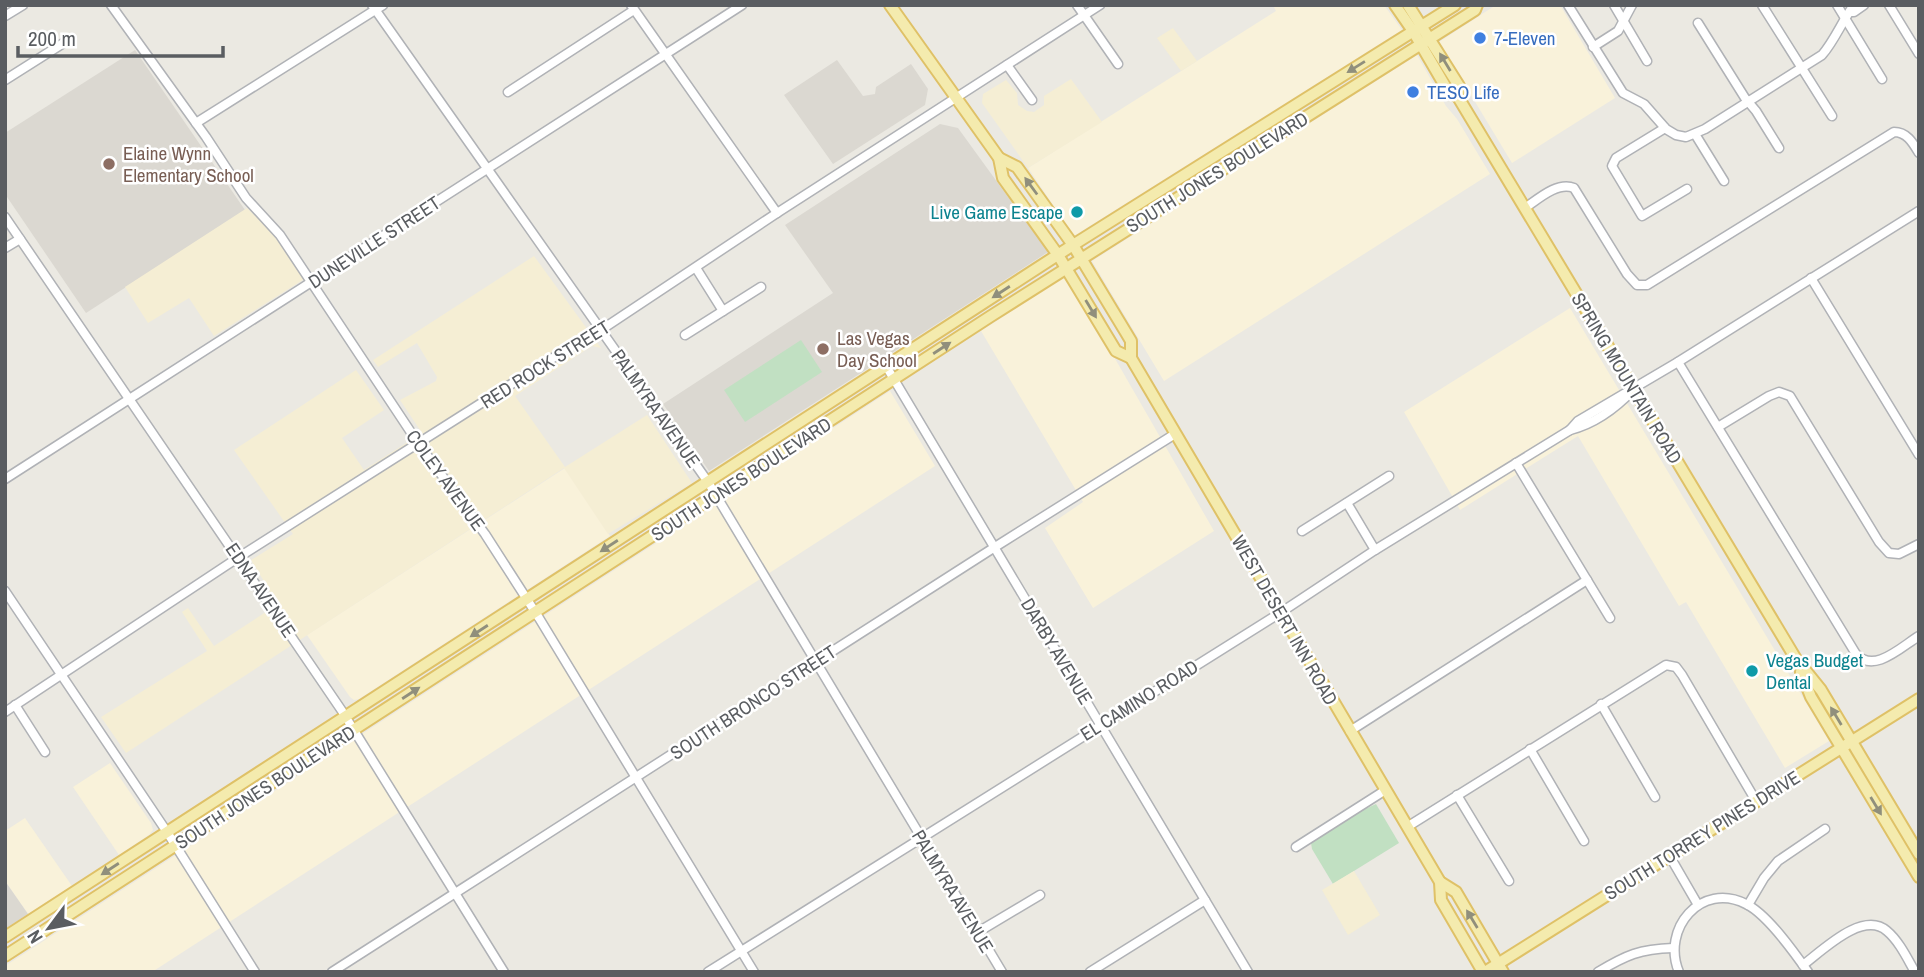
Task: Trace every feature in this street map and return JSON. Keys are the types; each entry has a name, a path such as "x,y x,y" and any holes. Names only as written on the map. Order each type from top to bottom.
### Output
{"main road":[{"name":"WEST DESERT INN ROAD","path":"890,5 999,158 1003,178 1058,255 1116,351 1131,358"},
{"name":"SPRING MOUNTAIN ROAD","path":"1395,5 1418,28"},
{"name":"SPRING MOUNTAIN ROAD","path":"1408,5 1448,91 1458,97 1796,659 1811,697 1846,744 1919,854"},
{"name":"SOUTH JONES BOULEVARD","path":"5,937 1073,245 1455,5"},
{"name":"SOUTH JONES BOULEVARD","path":"5,956 1066,268 1475,10 1477,5"},
{"path":"1235,143 1247,153"},
{"name":"WEST DESERT INN ROAD","path":"999,158 1017,167 1082,258 1131,341 1131,358 1384,790 1440,882 1456,892 1501,967"},
{"name":"SOUTH TORREY PINES DRIVE","path":"1484,972 1501,967 1669,855 1919,699"},
{"name":"SPRING MOUNTAIN ROAD","path":"1846,744 1919,877"},
{"name":"WEST DESERT INN ROAD","path":"1440,882 1440,900 1484,972"}],"street":[{"path":"5,16 23,5"},
{"name":"COLEY AVENUE","path":"111,5 246,198 280,235 418,443 485,534 754,972"},
{"name":"DUNEVILLE STREET","path":"5,479 742,5"},
{"path":"1077,5 1118,64"},
{"name":"RED ROCK STREET","path":"5,712 239,557 601,330 1100,5"},
{"path":"1568,5 1623,93 1644,104 1665,128 1676,135 1686,136 1696,134 1749,103 1822,55 1849,11"},
{"path":"1614,5 1647,61"},
{"path":"1593,47 1618,31 1632,5"},
{"path":"1762,5 1832,116"},
{"path":"1837,5 1854,12 1864,5"},
{"path":"1889,5 1919,54"},
{"path":"196,123 376,7"},
{"name":"PALMYRA AVENUE","path":"376,7 708,482 1002,972"},
{"path":"508,92 633,7 777,213"},
{"path":"1849,11 1882,79"},
{"path":"1698,23 1779,148"},
{"path":"5,80 65,42"},
{"path":"1007,65 1032,100"},
{"path":"1665,128 1616,158 1612,166 1642,216 1687,189"},
{"path":"1525,208 1552,190 1565,185 1574,188 1627,274 1637,285 1642,286 1658,279 1894,132 1900,132 1910,139 1919,153"},
{"path":"1696,134 1724,181"},
{"name":"EL CAMINO ROAD","path":"708,972 1280,613 1375,550 1570,430 1582,427 1622,402 1634,389 1919,211"},
{"name":"EDNA AVENUE","path":"5,217 346,717 504,972"},
{"path":"5,248 20,239"},
{"path":"696,268 723,311"},
{"path":"1811,278 1919,455"},
{"path":"685,335 761,287"},
{"path":"1678,362 1856,654 1868,663 1879,660 1919,636"},
{"name":"DARBY AVENUE","path":"886,366 1248,972"},
{"path":"1718,427 1769,396 1784,393 1790,396 1879,542 1894,555 1919,544"},
{"name":"SOUTH BRONCO STREET","path":"332,972 1175,434"},
{"path":"1516,464 1610,618"},
{"path":"1302,531 1389,476"},
{"path":"1347,503 1375,550"},
{"path":"1350,731 1587,580"},
{"path":"5,591 176,845 255,972"},
{"path":"1407,827 1658,668 1672,665 1682,675 1756,800"},
{"path":"15,705 45,751"},
{"path":"1601,705 1655,797"},
{"path":"1530,749 1584,841"},
{"path":"1296,847 1384,790"},
{"path":"1457,795 1509,881"},
{"path":"1748,905 1778,861 1825,829"},
{"path":"1669,855 1698,905"},
{"path":"978,932 1040,895"},
{"path":"1679,972 1673,948 1675,935 1686,916 1698,905 1715,899 1737,900 1748,905 1762,916 1805,968 1850,930 1872,924 1885,929 1895,939 1915,972"},
{"path":"1090,972 1205,900"},
{"path":"1598,972 1623,956 1640,950 1673,948"}],"shaded area":[{"path":"1273,5 1384,5 1402,30 1074,236 1028,168 1276,11"},
{"path":"1496,5 1560,5 1615,98 1512,163 1439,42"},
{"name":"Elaine Wynn Elementary School","path":"135,50 245,210 86,313 5,194 5,133"},
{"path":"1417,55 1490,174 1164,381 1092,261"},
{"path":"837,60 863,96 875,94 876,87 911,64 928,89 925,105 833,164 784,95"},
{"name":"Las Vegas Day School","path":"940,124 958,128 1048,252 709,471 663,404 833,293 785,225"},
{"path":"1067,275 1214,531 1093,608 1045,528 1083,502 981,331"},
{"path":"1570,308 1829,741 1785,768 1686,602 1679,606 1578,436 1460,510 1404,412"},
{"path":"890,391 935,466 152,972 5,972 5,966"},
{"path":"565,468 610,536 359,699 350,697 307,635"},
{"path":"110,763 153,830 119,855 73,787"},
{"path":"25,818 72,886 28,914 5,881 5,831"},
{"path":"5,881 28,914 5,929"}],"green space":[{"path":"801,340 822,372 745,422 724,390"},
{"path":"1376,804 1399,843 1333,884 1311,843 1348,817"}],"sand":[{"path":"1173,28 1197,61 1181,71 1157,38"},
{"path":"1071,79 1102,122 1028,168 982,103 983,94 1006,80 1017,93 1018,105 1034,112 1044,105 1044,96"},
{"path":"247,208 273,233 306,278 214,336 189,298 148,323 125,287"},
{"path":"534,256 601,348 592,346 515,396 565,467 647,415 692,483 608,534 564,468 126,753 101,717 207,651 182,612 188,608 214,646 278,604 251,560 293,534 234,450 356,370 384,410 342,438 364,470 422,433 400,400 436,381 437,377 417,343 378,367 373,360"},
{"path":"1354,871 1380,915 1348,935 1322,890"}],"place":[{"name":"7-Eleven","path":"1480,38"},
{"name":"TESO Life","path":"1413,92"},
{"name":"Elaine Wynn Elementary School","path":"109,164"},
{"name":"Live Game Escape","path":"1077,212"},
{"name":"Las Vegas Day School","path":"823,349"},
{"name":"Vegas Budget Dental","path":"1752,671"}]}
